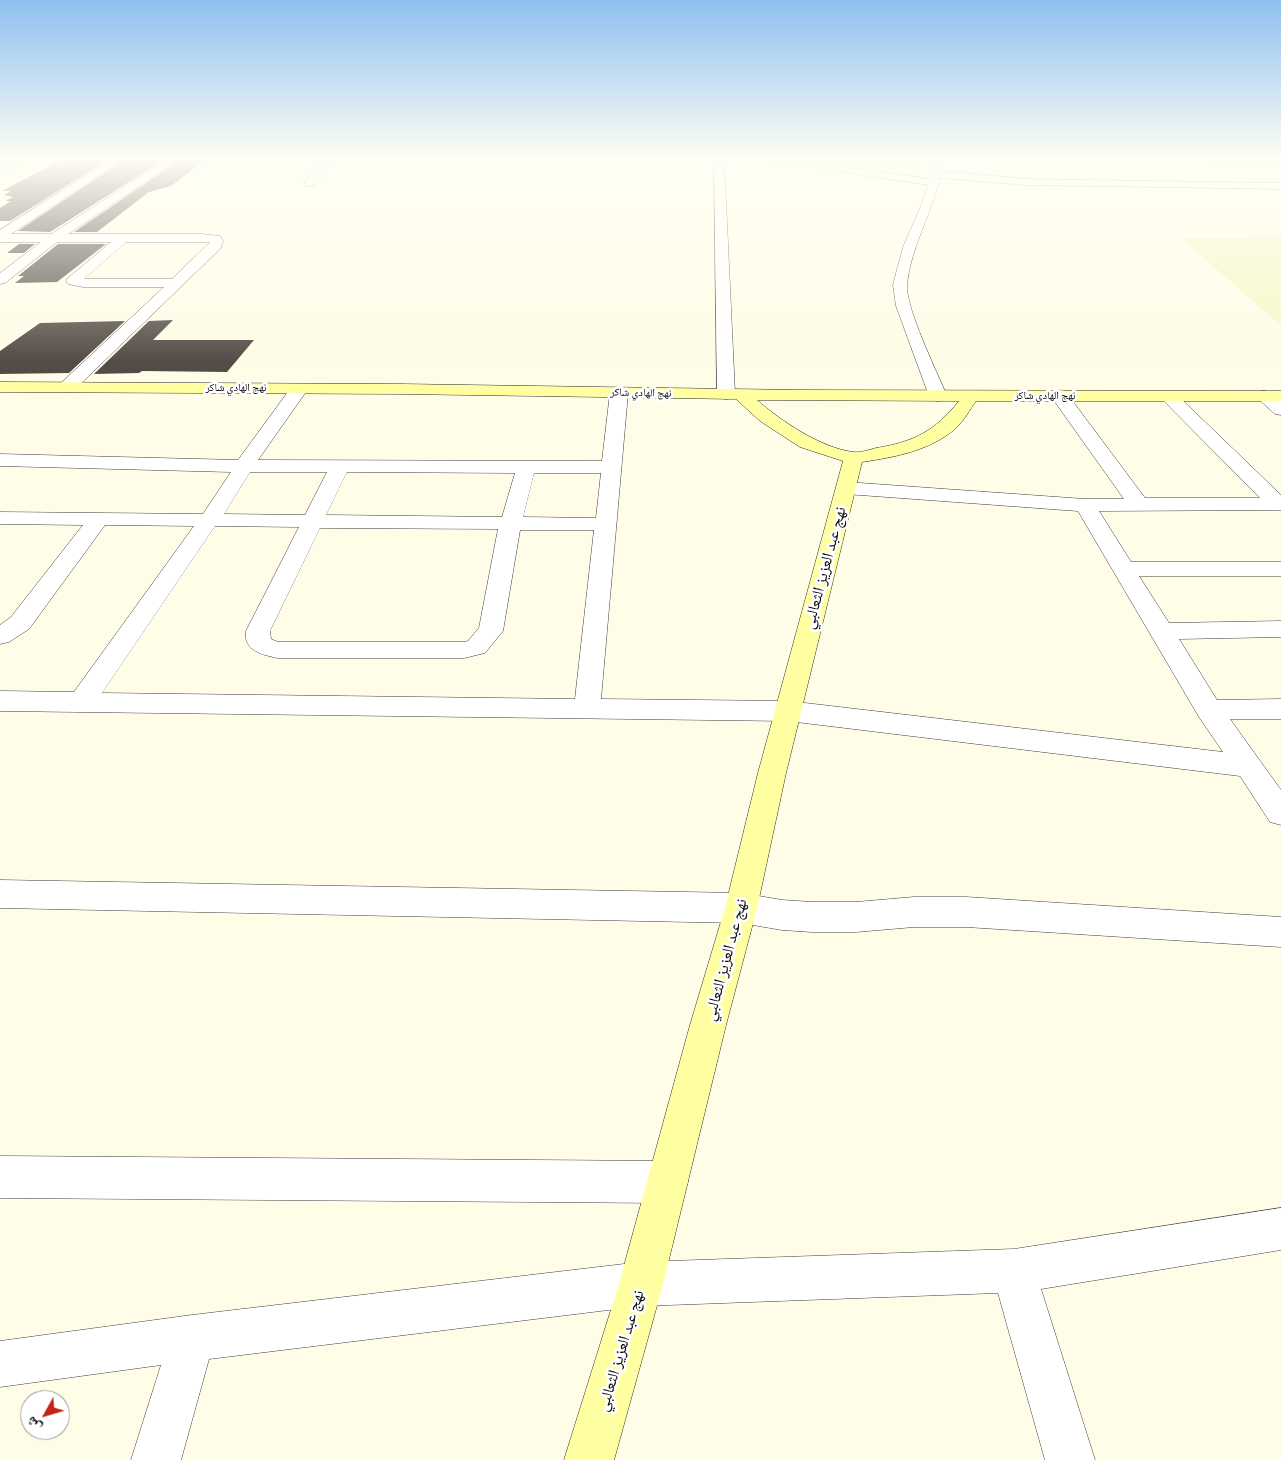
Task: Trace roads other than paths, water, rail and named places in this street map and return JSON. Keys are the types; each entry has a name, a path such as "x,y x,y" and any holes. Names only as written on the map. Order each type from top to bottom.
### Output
{"street":[{"path":"0,237 16,226"},
{"path":"0,280 73,226"},
{"path":"723,226 734,394 849,473 1085,505 1280,504"},
{"path":"918,226 909,248 900,285 903,306 938,396"},
{"path":"0,237 216,239 217,241 216,245 67,387"},
{"path":"123,238 73,281 83,283 175,283"},
{"name":"نهج الهادي شاكر","path":"0,386 938,396 1272,396"},
{"path":"82,701 299,389"},
{"path":"587,708 619,392"},
{"path":"1059,395 1140,506"},
{"path":"849,473 927,439 950,424 971,396"},
{"path":"1272,396 1281,410"},
{"path":"1169,397 1280,504"},
{"path":"0,460 244,466 611,467"},
{"path":"340,466 258,631 256,638 265,647 278,650 464,650 476,647 491,631 510,524 526,467"},
{"name":"نهج عبد العزيز الثعالبي","path":"588,1460 641,1284 741,908 822,573 849,473"},
{"path":"1085,505 1209,710 1281,813"},
{"path":"0,518 605,524"},
{"path":"0,636 20,623 99,519"},
{"path":"1125,569 1281,569"},
{"path":"1162,631 1281,630"},
{"path":"0,701 788,711 1248,766"},
{"path":"1209,710 1281,708"},
{"path":"0,894 741,908 812,917 856,918 914,912 966,912 1281,932"},
{"path":"0,1177 667,1182"},
{"path":"0,1364 192,1338 641,1284 1014,1271 1281,1229"},
{"path":"1014,1271 1070,1460"},
{"path":"156,1460 192,1338"}]}
